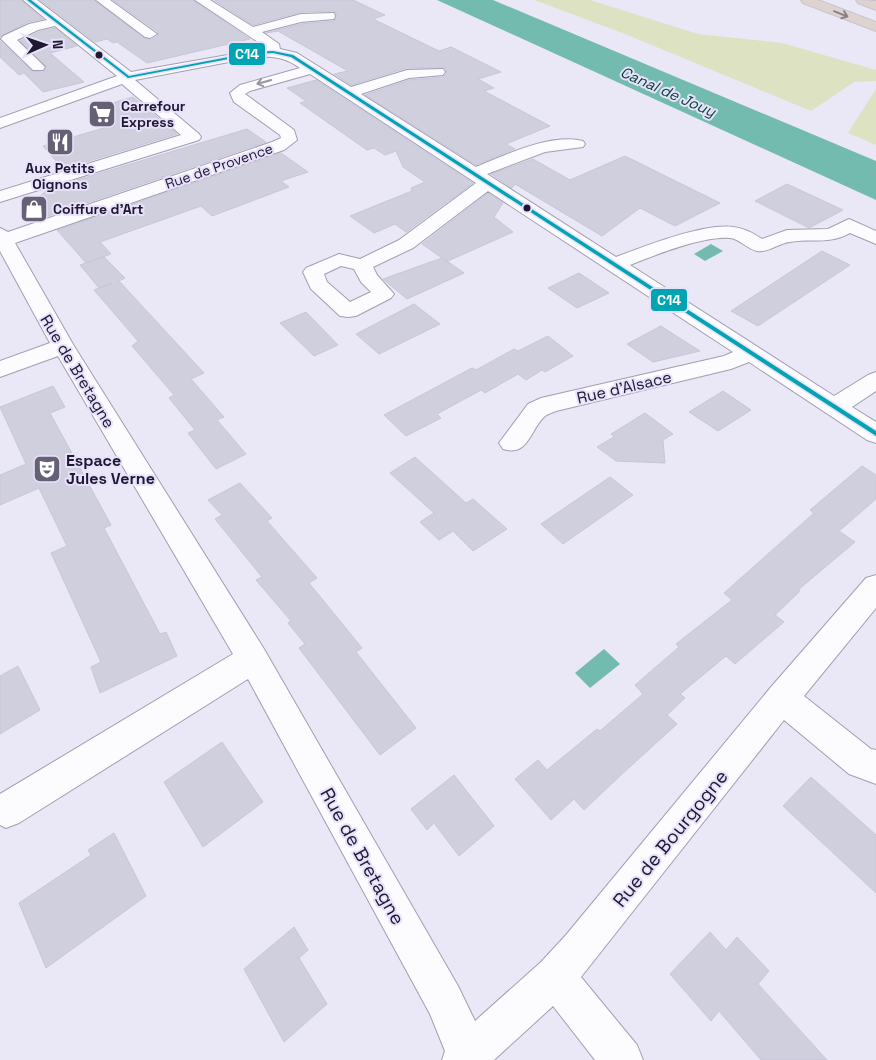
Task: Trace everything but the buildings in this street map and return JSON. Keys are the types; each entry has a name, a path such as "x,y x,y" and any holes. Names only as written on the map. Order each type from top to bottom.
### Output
{"highway":[{"path":"807,0 876,27"},
{"path":"848,0 876,10"},
{"path":"862,0 876,6"}],"street":[{"path":"0,197 193,137 128,82 128,77 29,0"},
{"path":"102,0 150,34"},
{"path":"201,0 272,44 273,52"},
{"path":"252,31 301,18 329,16"},
{"path":"38,67 8,39 34,27 57,22"},
{"path":"0,123 128,77 255,53 273,52 287,54 876,434"},
{"name":"Rue de Provence","path":"2,237 278,146 289,140 288,133 239,98 237,93 245,88 311,69"},
{"path":"348,93 406,74 438,72"},
{"path":"362,266 406,244 481,179 542,147 577,144"},
{"path":"614,264 713,233 734,232 760,246 787,236 832,235 850,225 876,238"},
{"name":"Rue de Bretagne","path":"2,237 63,346 253,659 444,1000 466,1057"},
{"path":"0,368 63,346"},
{"name":"Rue d'Alsace","path":"512,443 537,410 549,404 724,364 740,359 750,353"},
{"path":"834,407 845,398 876,380"},
{"name":"Rue de Bourgogne","path":"466,1057 555,976 580,949 782,698 876,587"},
{"path":"6,810 253,659"},
{"path":"782,698 861,762 876,768"},
{"path":"555,976 622,1060"}],"shaded area":[{"path":"534,0 590,0 698,34 782,43 876,70 876,81 854,82 811,111 625,34"},
{"path":"876,89 876,145 848,133"}],"water":[{"name":"Canal de Jouy","path":"437,0 493,0 876,161 876,200"},
{"path":"711,244 723,251 705,261 694,254"},
{"path":"604,649 620,664 590,688 575,673"}],"transit line":[{"name":"C14","path":"29,0 128,77 255,53 273,52 292,56 876,434"}],"place":[{"name":"Carrefour Express","path":"102,114"},
{"name":"Aux Petits Oignons","path":"60,142"},
{"name":"Coiffure d'Art","path":"34,209"},
{"name":"Espace Jules Verne","path":"47,469"}]}
